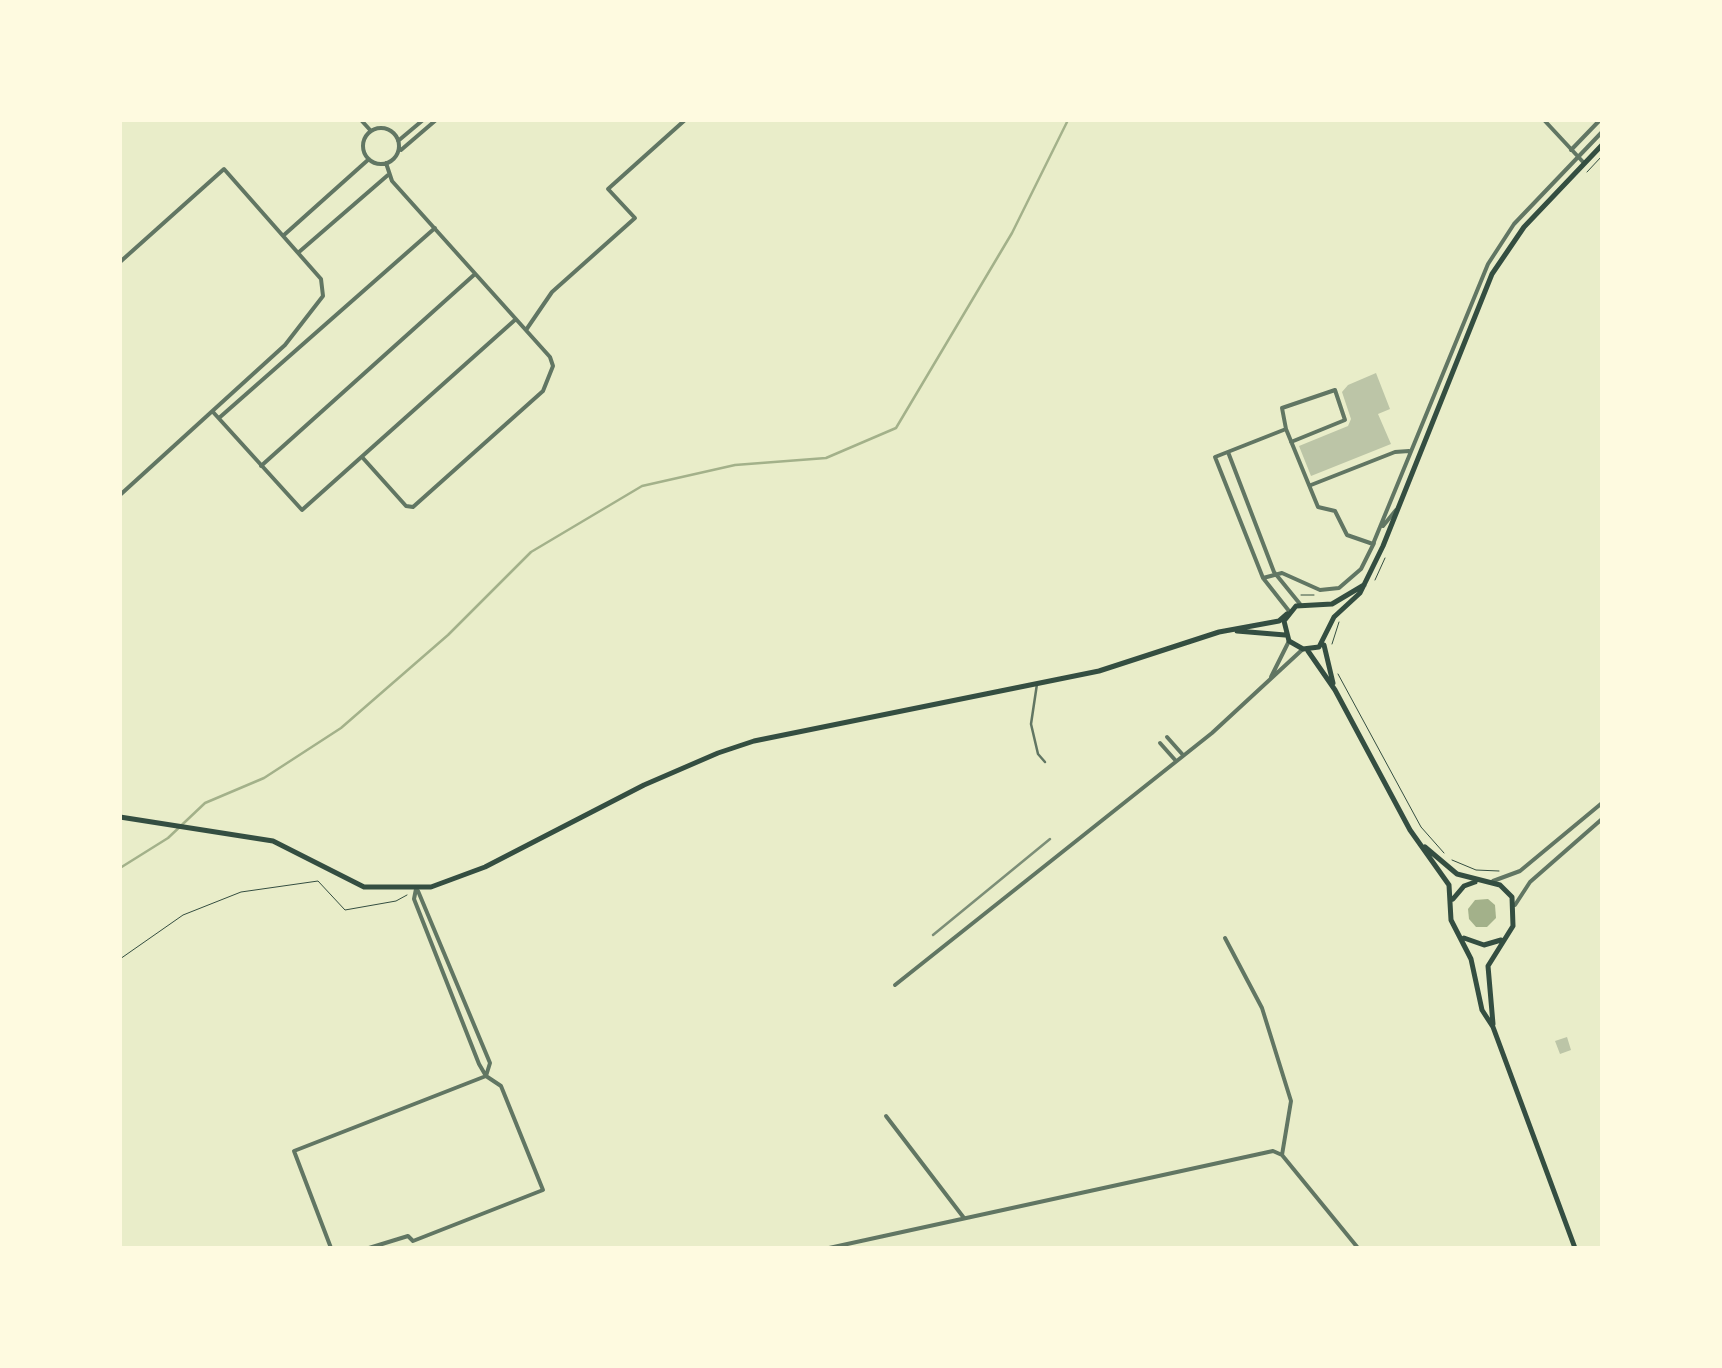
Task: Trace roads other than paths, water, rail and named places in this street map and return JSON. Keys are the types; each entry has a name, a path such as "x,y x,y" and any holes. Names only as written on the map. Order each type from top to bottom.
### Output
{"main road":[{"path":"1330,623 1339,619 1367,586 1415,453 1485,288 1514,239 1602,145"},
{"path":"120,817 274,841 350,884 416,889 462,878 644,785 718,753 770,738 1113,667 1219,632 1277,621 1300,604 1330,605 1367,586"},
{"path":"1320,607 1330,623 1324,643 1335,690"},
{"path":"1287,638 1288,612"},
{"path":"1219,632 1287,638 1305,649 1335,690 1417,840 1445,877 1452,902 1451,920 1471,959 1482,1010 1494,1026"},
{"path":"1305,649 1324,643"},
{"path":"1417,840 1444,866 1508,892 1515,905 1512,926 1491,958 1486,977 1494,1026 1575,1248"},
{"path":"1452,902 1464,886 1478,881"},
{"path":"1458,933 1477,944 1505,936"}],"street":[{"path":"361,120 371,131"},
{"path":"397,154 398,141 423,120"},
{"path":"386,163 436,120"},
{"path":"526,330 552,292 635,218 608,188 685,120"},
{"path":"1544,120 1584,163"},
{"path":"1571,150 1600,120"},
{"path":"371,131 387,129 398,141"},
{"path":"368,159 363,146 371,131"},
{"path":"1274,572 1312,588 1334,589 1358,574 1415,453 1447,361 1503,238 1602,132"},
{"path":"368,159 386,163"},
{"path":"284,235 368,159"},
{"path":"362,457 406,506 413,507 547,386 552,375 550,357 388,174 386,163"},
{"path":"120,262 224,169 299,252 320,279 323,296 316,310 213,412 120,495"},
{"path":"299,252 388,174"},
{"path":"219,418 435,228"},
{"path":"261,466 476,274"},
{"path":"1470,305 1485,288"},
{"path":"213,412 302,510 516,320"},
{"path":"1447,361 1462,346"},
{"path":"1292,442 1344,420 1334,390 1282,408 1286,429 1318,506 1336,511 1347,536 1373,544"},
{"path":"1286,429 1215,457 1263,578 1288,612"},
{"path":"1228,452 1274,572 1300,604"},
{"path":"1309,486 1396,452 1415,453"},
{"path":"1227,486 1240,481"},
{"path":"1373,544 1398,506"},
{"path":"1263,578 1274,572"},
{"path":"1266,686 1287,638"},
{"path":"895,985 1183,756 1305,649"},
{"path":"1037,684 1031,724 1038,754 1045,762"},
{"path":"1167,737 1183,756"},
{"path":"1160,743 1176,761"},
{"path":"1491,882 1510,877 1602,804"},
{"path":"1515,905 1523,889 1602,819"},
{"path":"416,889 424,898 490,1063 486,1076"},
{"path":"369,1248 408,1236 413,1241 543,1190 501,1086 486,1076 414,900 416,889"},
{"path":"1226,938 1262,1008 1291,1101 1282,1154"},
{"path":"331,1248 294,1151 486,1076"},
{"path":"886,1116 964,1218"},
{"path":"829,1248 1259,1152 1282,1154 1358,1248"}],"waterway":[{"path":"120,868 168,838 205,803 264,778 341,728 448,635 531,552 642,486 735,465 826,458 896,428 1012,233 1068,120"}],"railway":[{"path":"933,935 1050,839"}]}
